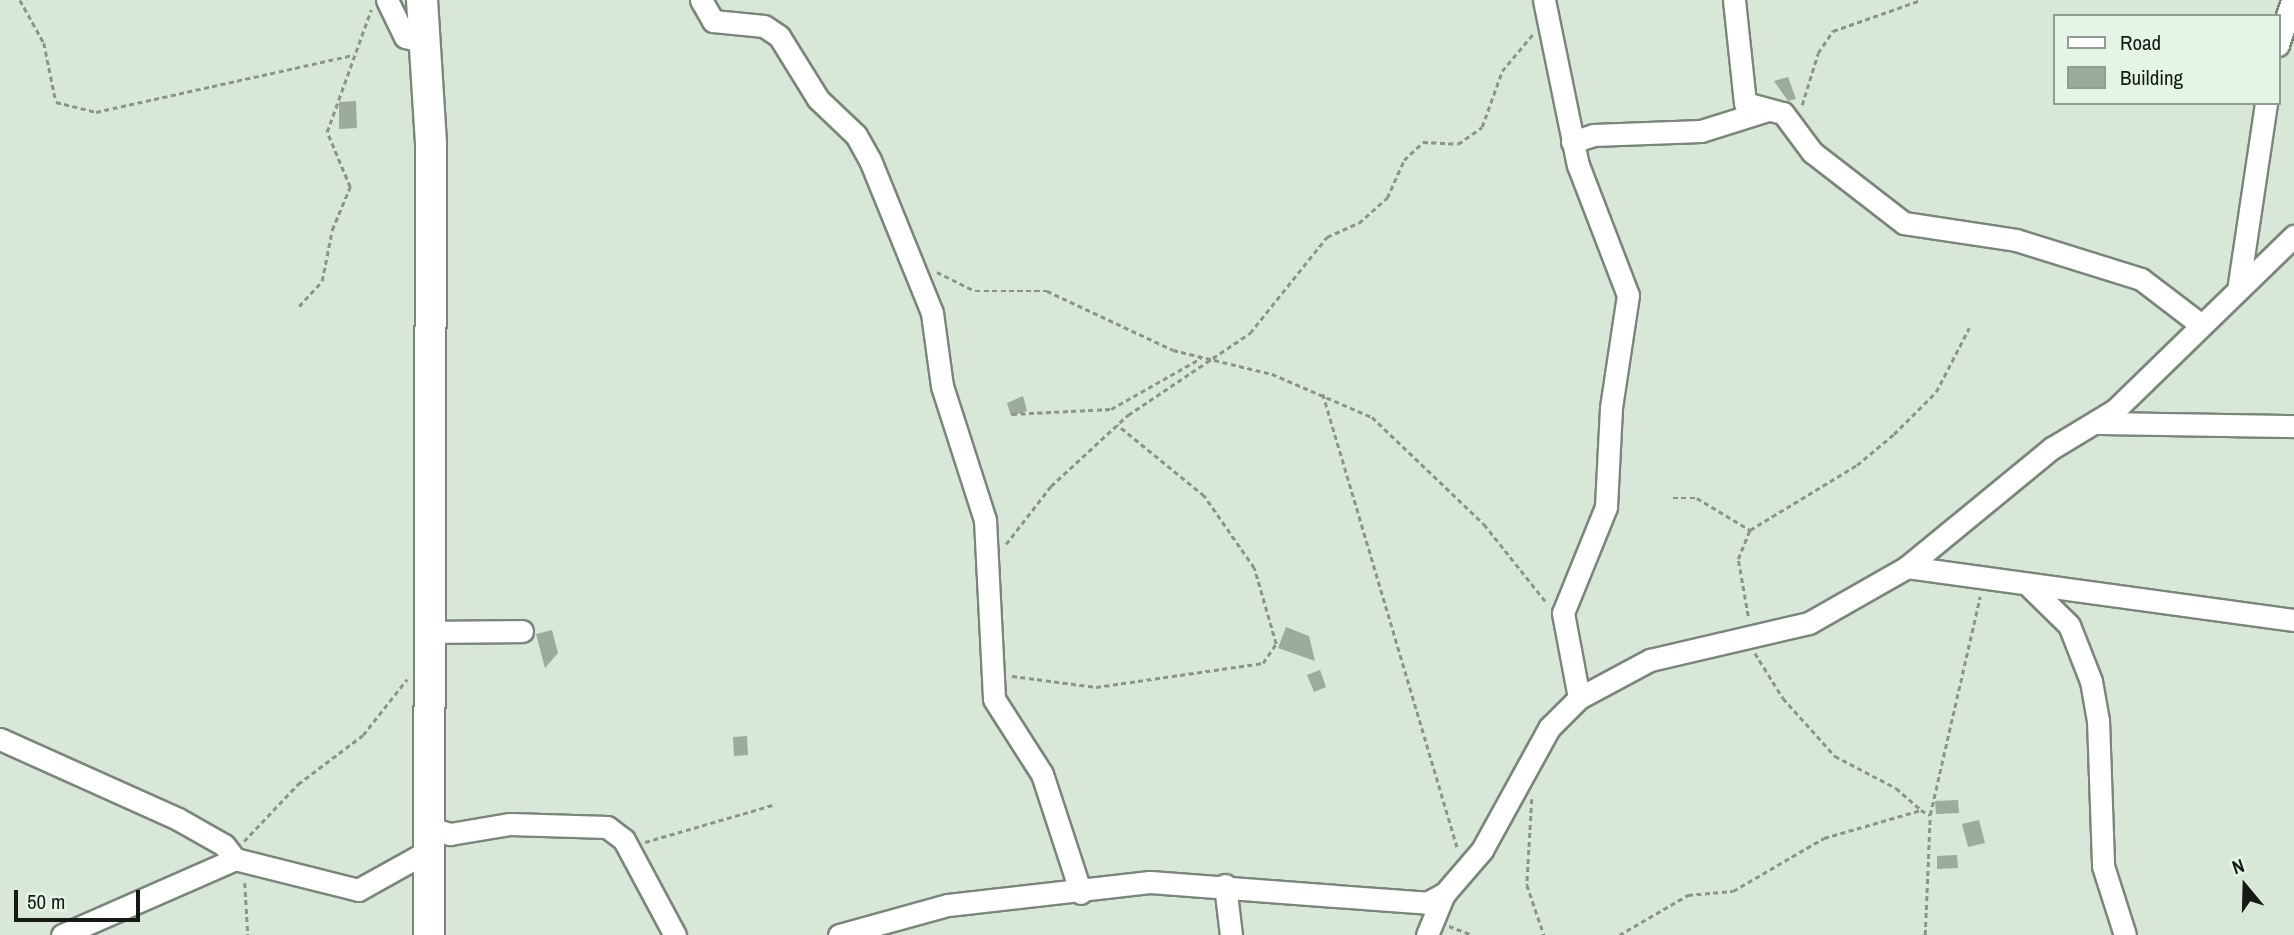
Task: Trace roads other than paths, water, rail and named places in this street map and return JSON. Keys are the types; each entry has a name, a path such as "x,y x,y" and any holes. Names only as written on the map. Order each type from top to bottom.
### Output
{"street":[{"path":"387,0 405,37 426,42"},
{"path":"422,0 426,42 433,641 429,935"},
{"path":"701,0 713,21 764,26 779,36 818,99 865,150 934,323 942,386 985,520 996,705 1042,774 1081,893"},
{"path":"1734,0 1742,98 1772,109 1794,128 1812,152 1916,229 2016,240 2141,279 2200,324"},
{"path":"2280,38 2291,0"},
{"path":"1546,10 1572,142 1629,295 1608,441 1608,498 1566,596 1564,633 1579,698"},
{"path":"2239,284 2266,105"},
{"path":"1572,142 1593,135 1701,131 1772,109"},
{"path":"1421,931 1445,893 1465,873 1549,728 1579,698 1624,670 1748,634 1809,624 1907,567 2052,448 2096,423 2239,284 2294,236"},
{"path":"2096,423 2294,426"},
{"path":"1907,567 1988,578 2030,587 2294,620"},
{"path":"2030,587 2069,625 2091,681 2098,720 2103,866 2125,935"},
{"path":"433,641 522,631"},
{"path":"0,739 178,820 224,845 238,860 358,890 430,839 450,834 587,823 618,832 628,845 675,935"},
{"path":"62,935 238,860"},
{"path":"839,935 948,905 1081,893 1150,882 1225,885 1410,905 1445,893"},
{"path":"1225,885 1231,935"}]}
